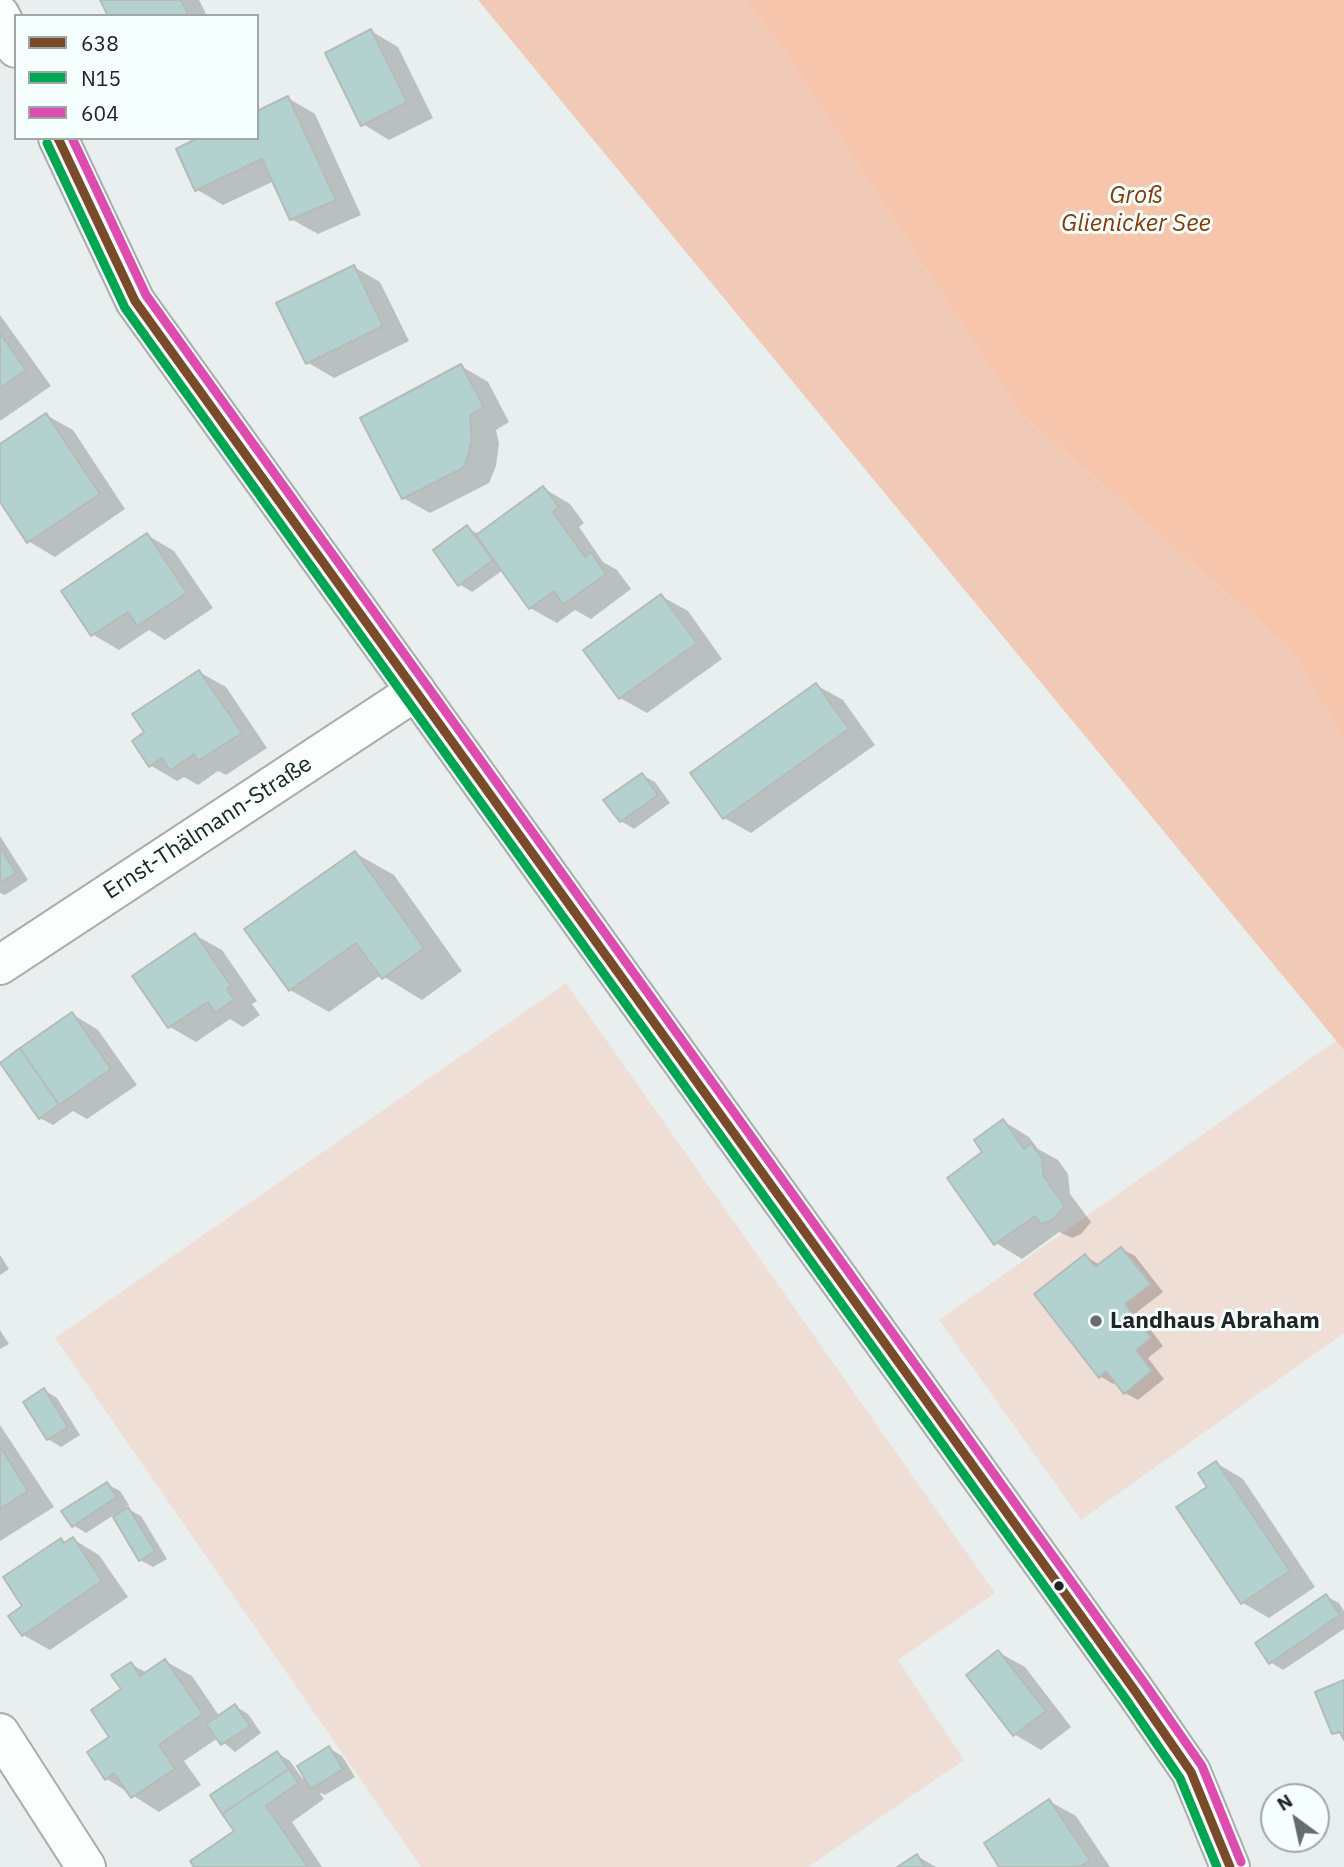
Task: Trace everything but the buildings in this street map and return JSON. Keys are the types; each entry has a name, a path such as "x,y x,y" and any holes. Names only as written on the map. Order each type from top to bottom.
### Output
{"street":[{"path":"0,15 14,44"},
{"path":"59,140 135,301 1191,1772 1230,1867"},
{"name":"Ernst-Thälmann-Straße","path":"0,965 416,691"},
{"path":"0,1733 86,1867"}],"shaded area":[{"path":"478,0 744,0 772,33 1019,412 1292,651 1344,742 1344,1050"},
{"path":"566,983 995,1593 898,1660 964,1760 808,1867 421,1867 55,1338"},
{"path":"1344,1035 1344,1333 1081,1520 939,1320"}],"water":[{"name":"Groß Glienicker See","path":"744,0 1344,0 1344,742 1292,651 1019,412 772,33"}],"transit line":[{"name":"638","path":"59,140 135,301 1135,1691 1191,1772 1230,1867"},
{"name":"604","path":"73,140 146,295 1145,1684 1202,1766 1241,1862"},
{"name":"N15","path":"47,143 125,308 1125,1698 1180,1778 1217,1867"}],"place":[{"name":"Landhaus Abraham","path":"1096,1321"}]}
